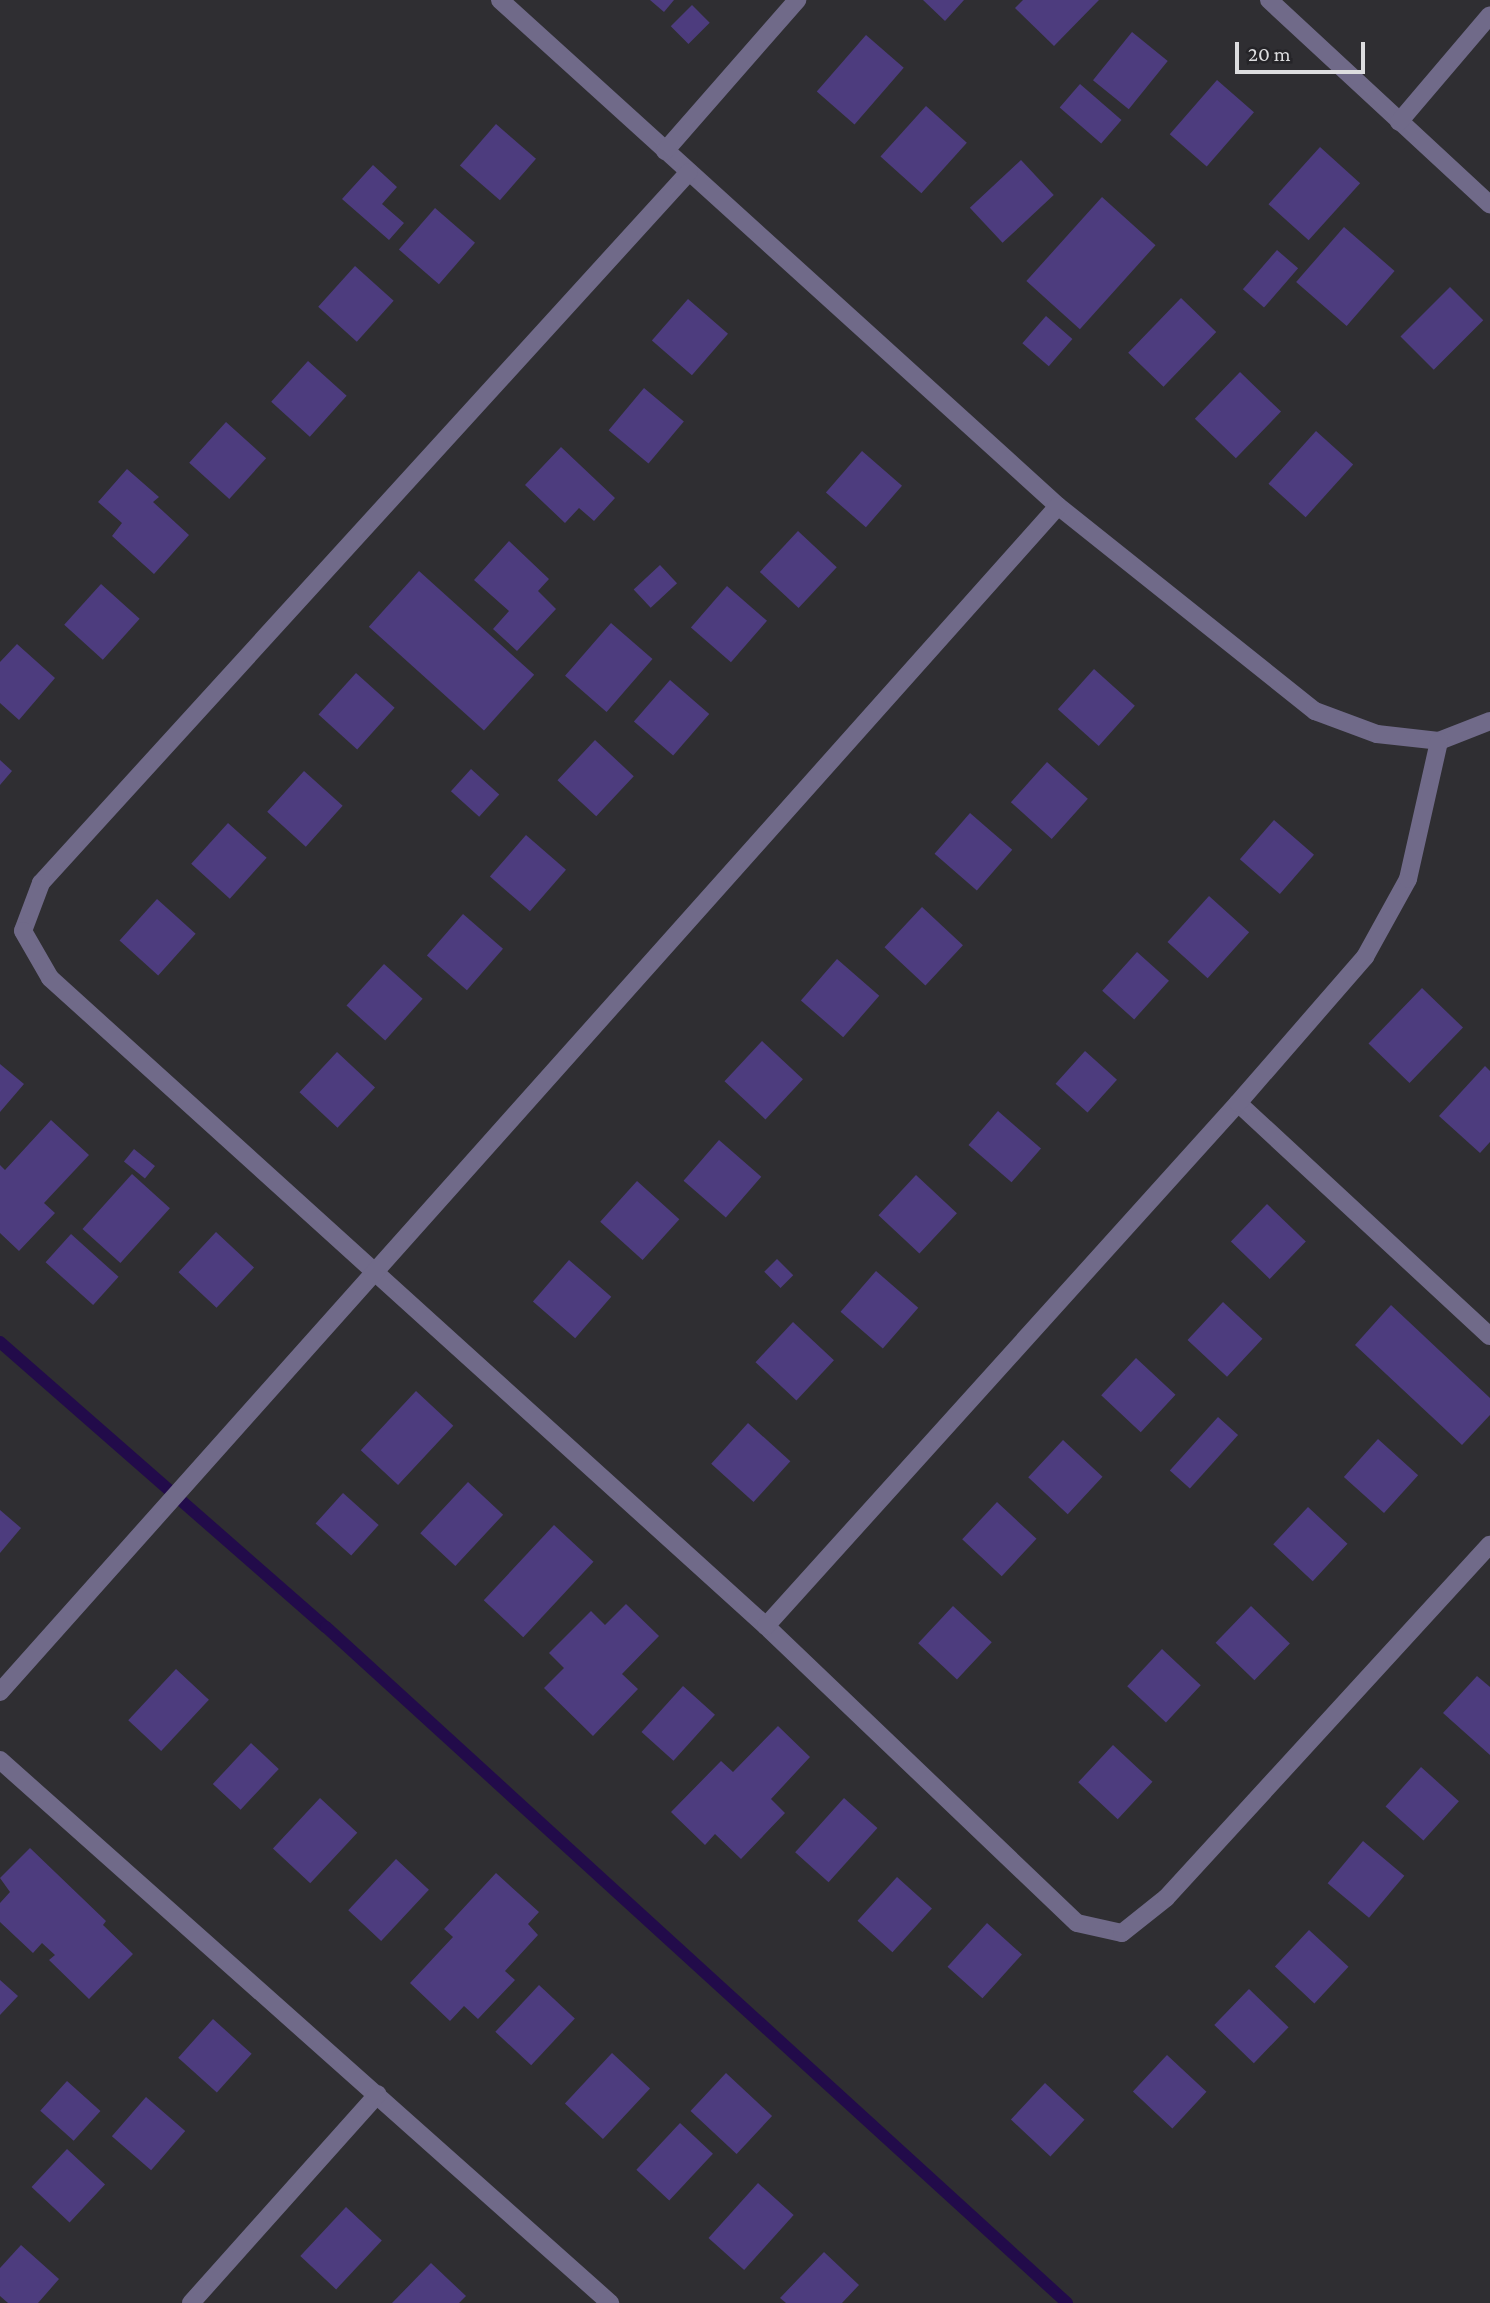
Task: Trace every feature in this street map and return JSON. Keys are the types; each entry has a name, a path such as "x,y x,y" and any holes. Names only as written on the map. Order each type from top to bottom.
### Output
{"street":[{"path":"500,0 1058,506 1315,711 1377,734 1438,741 1490,721"},
{"path":"665,151 797,0"},
{"path":"1269,0 1490,205"},
{"path":"1399,122 1490,15"},
{"path":"689,172 41,883 23,931 50,978 766,1626 1077,1923 1122,1933 1166,1899 1490,1545"},
{"path":"0,1692 1058,506"},
{"path":"766,1626 1238,1103 1371,946 1408,879 1438,741"},
{"path":"1238,1103 1490,1336"},
{"path":"0,1760 610,2303"},
{"path":"191,2303 378,2094"}],"building":[{"path":"650,0 674,0 664,12"},
{"path":"923,0 964,0 945,21"},
{"path":"1023,0 1099,0 1054,46 1015,8"},
{"path":"692,5 710,23 688,44 671,26"},
{"path":"1132,32 1168,61 1129,109 1093,80"},
{"path":"866,35 904,68 855,124 817,92"},
{"path":"1217,80 1254,112 1207,166 1170,134"},
{"path":"1080,84 1122,120 1101,143 1060,107"},
{"path":"926,106 967,143 921,193 880,157"},
{"path":"496,124 536,159 500,200 460,166"},
{"path":"1320,147 1360,183 1309,240 1268,204"},
{"path":"1021,160 1054,195 1003,243 970,208"},
{"path":"373,165 397,187 382,204 404,223 389,240 342,199"},
{"path":"1102,197 1156,245 1080,329 1026,281"},
{"path":"435,208 475,243 439,284 399,250"},
{"path":"1344,227 1395,271 1347,326 1296,282"},
{"path":"1277,250 1298,268 1264,308 1243,289"},
{"path":"355,266 394,301 357,342 318,307"},
{"path":"1450,287 1483,320 1434,370 1401,336"},
{"path":"1181,298 1216,332 1163,387 1128,353"},
{"path":"688,299 728,334 692,375 652,341"},
{"path":"1046,316 1072,339 1049,366 1022,343"},
{"path":"308,361 347,396 310,437 271,402"},
{"path":"1240,372 1281,412 1236,458 1195,419"},
{"path":"644,388 684,421 648,464 609,430"},
{"path":"226,422 266,458 229,499 189,463"},
{"path":"1316,431 1353,464 1306,517 1268,484"},
{"path":"561,447 615,498 594,521 579,508 565,523 525,485"},
{"path":"862,451 902,486 866,527 826,493"},
{"path":"127,469 159,497 153,502 189,535 154,574 112,536 122,523 98,502"},
{"path":"798,531 837,567 799,608 760,572"},
{"path":"509,541 549,579 538,591 556,609 517,651 493,629 509,611 474,580"},
{"path":"660,565 677,583 651,608 634,590"},
{"path":"419,571 534,675 484,730 369,627"},
{"path":"101,584 140,619 103,660 64,625"},
{"path":"727,586 767,621 731,662 691,628"},
{"path":"611,623 653,659 607,712 565,676"},
{"path":"17,644 55,678 19,720 0,703 0,662"},
{"path":"1094,669 1135,706 1099,746 1058,709"},
{"path":"356,673 395,708 357,749 319,715"},
{"path":"670,680 709,714 673,756 634,722"},
{"path":"595,740 634,776 596,816 557,780"},
{"path":"0,760 12,771 0,785"},
{"path":"1047,762 1088,799 1052,839 1011,802"},
{"path":"471,769 499,794 479,817 451,791"},
{"path":"304,771 343,806 306,847 267,812"},
{"path":"970,813 1012,850 977,890 935,854"},
{"path":"1274,820 1314,855 1280,894 1240,859"},
{"path":"228,823 267,858 230,899 191,864"},
{"path":"526,835 566,870 530,911 490,877"},
{"path":"1209,896 1249,932 1208,978 1168,942"},
{"path":"157,899 196,934 158,975 120,941"},
{"path":"922,907 963,945 925,985 884,947"},
{"path":"463,914 503,949 467,990 427,956"},
{"path":"1137,952 1169,981 1134,1019 1102,991"},
{"path":"837,959 879,996 843,1037 801,1001"},
{"path":"384,964 423,999 385,1040 347,1006"},
{"path":"1422,988 1463,1028 1410,1083 1369,1043"},
{"path":"762,1041 803,1079 765,1119 724,1081"},
{"path":"1085,1051 1117,1080 1088,1112 1056,1084"},
{"path":"337,1052 375,1087 338,1128 299,1092"},
{"path":"0,1064 24,1084 0,1112"},
{"path":"1485,1066 1490,1071 1490,1142 1480,1153 1439,1116"},
{"path":"998,1111 1041,1148 1011,1182 968,1145"},
{"path":"51,1120 89,1155 44,1203 55,1213 19,1251 0,1233 0,1165 5,1170"},
{"path":"719,1140 761,1177 726,1217 684,1181"},
{"path":"134,1149 155,1166 145,1178 124,1161"},
{"path":"132,1174 170,1208 120,1263 82,1229"},
{"path":"916,1175 957,1213 919,1253 878,1215"},
{"path":"637,1181 679,1219 643,1260 600,1222"},
{"path":"1267,1204 1306,1242 1270,1279 1231,1241"},
{"path":"216,1232 254,1267 217,1308 178,1272"},
{"path":"71,1234 119,1277 93,1305 46,1262"},
{"path":"777,1259 793,1275 781,1288 764,1272"},
{"path":"569,1260 611,1297 575,1338 533,1302"},
{"path":"876,1271 918,1308 883,1348 841,1312"},
{"path":"1223,1302 1262,1339 1227,1377 1188,1340"},
{"path":"1391,1305 1490,1398 1490,1415 1462,1445 1355,1345"},
{"path":"793,1322 834,1360 796,1400 755,1362"},
{"path":"1136,1358 1175,1395 1141,1432 1101,1395"},
{"path":"416,1391 453,1426 398,1485 361,1450"},
{"path":"1218,1417 1238,1435 1190,1489 1170,1471"},
{"path":"748,1423 790,1461 754,1502 711,1464"},
{"path":"1378,1439 1418,1475 1384,1513 1344,1477"},
{"path":"1063,1440 1102,1477 1068,1514 1028,1477"},
{"path":"468,1482 503,1515 455,1566 420,1533"},
{"path":"343,1493 379,1525 351,1556 316,1523"},
{"path":"997,1502 1036,1539 1002,1576 962,1539"},
{"path":"1308,1507 1347,1544 1313,1581 1273,1544"},
{"path":"0,1510 21,1528 0,1553"},
{"path":"554,1525 593,1562 523,1637 484,1600"},
{"path":"626,1604 659,1636 622,1674 638,1689 593,1736 544,1688 564,1668 549,1653 591,1611 605,1625"},
{"path":"953,1606 992,1642 957,1679 918,1643"},
{"path":"1251,1606 1290,1644 1254,1680 1216,1643"},
{"path":"1162,1649 1201,1685 1166,1722 1127,1686"},
{"path":"176,1669 209,1700 161,1751 128,1720"},
{"path":"1477,1676 1490,1687 1490,1755 1443,1713"},
{"path":"683,1686 715,1715 673,1761 642,1732"},
{"path":"778,1726 810,1757 771,1799 785,1813 741,1859 715,1834 705,1845 671,1812 721,1761 733,1772"},
{"path":"251,1743 279,1769 241,1810 213,1784"},
{"path":"1113,1745 1152,1782 1118,1819 1078,1782"},
{"path":"1421,1767 1459,1801 1423,1841 1386,1806"},
{"path":"320,1798 357,1833 310,1883 273,1848"},
{"path":"844,1798 877,1828 829,1882 795,1852"},
{"path":"1363,1841 1404,1876 1369,1918 1328,1883"},
{"path":"30,1848 106,1921 103,1925 133,1954 89,1999 49,1960 55,1955 42,1943 33,1953 0,1922 0,1903 10,1892 0,1878"},
{"path":"396,1859 429,1890 381,1941 348,1910"},
{"path":"496,1873 539,1912 528,1924 538,1935 505,1971 515,1980 478,2019 464,2006 450,2021 410,1983 453,1937 444,1929"},
{"path":"897,1877 932,1908 892,1952 858,1921"},
{"path":"987,1923 1022,1954 982,1998 948,1967"},
{"path":"1309,1930 1348,1967 1314,2003 1275,1967"},
{"path":"0,1980 18,1996 0,2015"},
{"path":"539,1985 575,2018 531,2065 495,2032"},
{"path":"1249,1989 1289,2027 1254,2063 1214,2025"},
{"path":"213,2019 252,2054 217,2092 178,2058"},
{"path":"612,2053 650,2088 603,2139 565,2103"},
{"path":"1167,2055 1206,2092 1172,2128 1133,2092"},
{"path":"726,2073 772,2116 737,2154 691,2111"},
{"path":"67,2081 100,2111 74,2141 40,2111"},
{"path":"1045,2083 1084,2120 1050,2156 1011,2120"},
{"path":"146,2097 185,2131 151,2170 112,2136"},
{"path":"680,2123 713,2154 669,2200 636,2170"},
{"path":"67,2149 105,2184 70,2222 32,2187"},
{"path":"758,2183 794,2215 744,2270 708,2238"},
{"path":"346,2207 382,2240 336,2289 300,2256"},
{"path":"21,2245 59,2279 38,2303 8,2303 0,2296 0,2268"},
{"path":"824,2252 859,2285 842,2303 786,2303 780,2298"},
{"path":"431,2263 466,2296 459,2303 392,2303"}],"waterway":[{"path":"0,1342 326,1627 1067,2303"}]}
